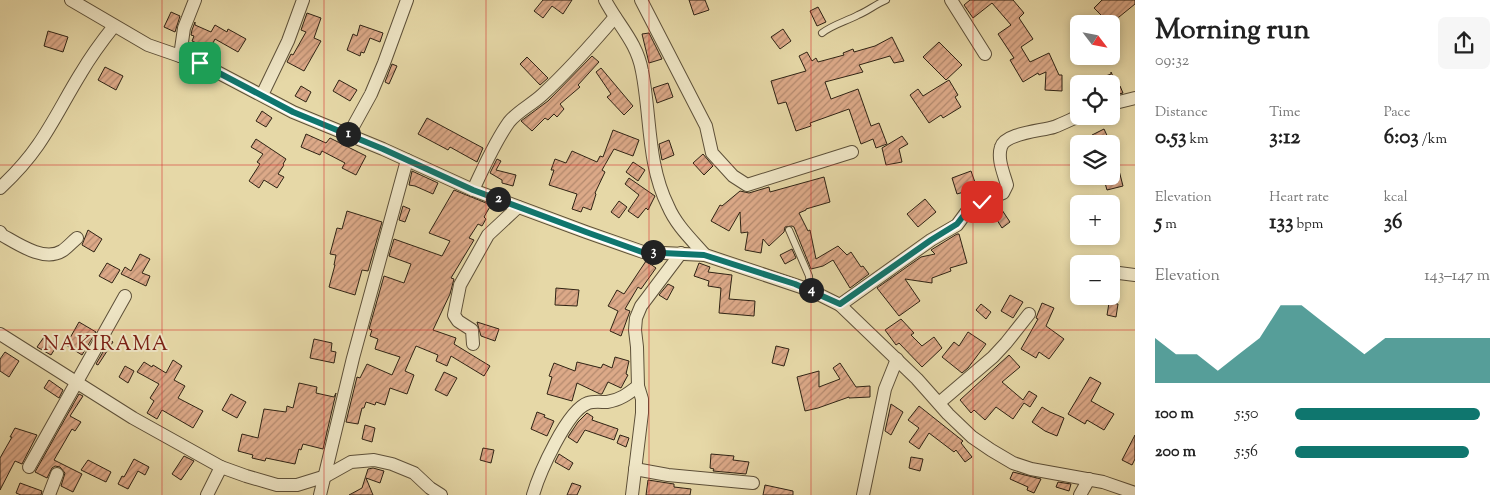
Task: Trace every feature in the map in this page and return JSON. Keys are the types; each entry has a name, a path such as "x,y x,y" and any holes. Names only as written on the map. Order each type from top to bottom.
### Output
{"street":[{"path":"71,0 148,45 200,63 293,112 348,134 473,190 642,252 704,255 810,290 840,304 972,436 1013,462 1031,469 1103,482 1135,493"},
{"path":"180,56 184,28 194,0"},
{"path":"262,95 288,41 303,0"},
{"path":"348,134 381,71 407,0"},
{"path":"605,0 634,46 642,70 649,129 660,188 676,221 704,255"},
{"path":"642,0 706,126 712,153 733,176 747,185 852,152"},
{"path":"951,0 985,54"},
{"path":"473,190 508,123 516,114 541,96 578,59 615,17"},
{"path":"0,188 16,173 38,146 64,104 80,73 114,26"},
{"path":"1120,102 1135,98"},
{"path":"840,304 957,224 971,206 1003,193 1007,185 1001,166 1000,154 1001,147 1006,140 1032,131 1052,128 1070,120"},
{"path":"320,495 353,358 407,160"},
{"path":"473,344 472,330 458,321 454,315 460,285 488,235 518,207"},
{"path":"0,232 2,235 23,246 46,255 62,252 77,238"},
{"path":"632,495 642,413 642,399 638,386 636,318 647,298 668,273 681,253"},
{"path":"1120,273 1135,275"},
{"path":"29,467 125,296"},
{"path":"939,403 993,357 1029,314"},
{"path":"0,334 133,418 221,466 246,476 277,485 297,485 326,476 352,462 374,460 392,464 414,473 430,488 441,495"},
{"path":"863,495 885,389 897,359"},
{"path":"533,495 537,481 565,425 577,408 588,403 619,399 638,386"},
{"path":"207,495 221,466"},
{"path":"635,469 668,475 752,483"},
{"path":"49,495 57,474"},
{"path":"1080,495 1088,479"}],"lane":[{"path":"822,33 831,25 860,14 886,0"},
{"path":"789,230 809,276 810,290"}],"building":[{"path":"543,0 572,0 563,14 552,6 543,18 534,11"},
{"path":"689,0 705,0 709,10 694,15"},
{"path":"970,0 1013,0 1024,13 1019,18 1033,39 1021,47 1030,62 1049,53 1059,75 1062,75 1062,91 1045,90 1046,72 1039,75 1038,73 1023,82 1010,60 1014,58 998,34 1011,25 992,3 973,18 964,5"},
{"path":"1102,0 1135,0 1135,4 1120,16 1101,15 1094,8"},
{"path":"818,7 826,22 817,26 810,11"},
{"path":"171,12 180,16 175,32 164,27"},
{"path":"307,13 321,18 314,38 321,41 304,71 287,62 306,32 301,30"},
{"path":"195,22 195,25 211,32 215,25 227,32 228,29 246,39 238,52 215,39 210,49 192,41 194,36 191,35"},
{"path":"360,25 383,33 380,42 370,38 364,53 361,52 360,56 347,50 353,34 357,36"},
{"path":"783,29 791,41 780,49 771,37"},
{"path":"48,31 68,37 63,52 44,46"},
{"path":"649,33 662,59 649,63 642,34"},
{"path":"892,37 904,61 894,63 890,56 859,65 863,72 825,82 831,99 858,89 871,126 879,123 887,144 876,148 873,139 861,144 849,109 810,123 811,126 796,131 786,102 778,104 771,81 806,71 799,56 807,52 812,61 816,58 818,62 844,55 843,53 853,49 854,52 875,46"},
{"path":"939,42 962,65 946,80 923,57"},
{"path":"592,56 599,62 578,85 580,87 560,104 564,109 557,117 554,114 548,120 545,118 532,131 521,121 548,101"},
{"path":"527,57 548,78 540,85 520,64"},
{"path":"392,64 397,66 389,84 385,82"},
{"path":"105,67 123,76 116,90 98,80"},
{"path":"601,68 633,106 624,115 607,97 611,94 596,72"},
{"path":"339,80 357,90 350,101 333,91"},
{"path":"949,80 958,95 955,97 961,107 943,118 941,115 929,123 910,95 918,89 923,96"},
{"path":"668,83 673,97 657,103 653,88"},
{"path":"301,86 311,92 306,102 295,96"},
{"path":"262,111 272,118 266,127 256,121"},
{"path":"427,118 483,148 477,162 450,147 448,150 418,134"},
{"path":"1104,129 1107,135 1092,135"},
{"path":"613,130 639,140 633,156 614,149 602,170 605,172 595,193 591,210 583,207 581,212 572,209 577,194 549,185 555,159 566,163 572,151 597,162 600,156 603,157"},
{"path":"306,134 326,143 330,138 366,156 356,175 342,168 345,163 322,151 320,155 301,147"},
{"path":"902,136 908,144 899,149 902,162 886,165 882,148"},
{"path":"256,139 286,159 278,174 284,177 277,188 264,180 259,188 249,181 260,164 257,162 263,154 251,147"},
{"path":"669,140 674,155 662,160 659,144"},
{"path":"703,154 713,166 704,175 693,163"},
{"path":"497,159 501,161 496,170 516,175 513,186 502,183 502,180 490,173"},
{"path":"633,162 645,170 638,181 626,172"},
{"path":"412,171 438,183 433,194 409,185"},
{"path":"971,171 977,188 957,194 952,178"},
{"path":"1120,174 1123,186 1107,190 1106,185 1120,185"},
{"path":"824,177 830,202 799,213 808,231 810,230 816,259 838,246 847,255 851,252 861,267 863,266 869,274 850,288 833,260 823,266 811,269 792,226 785,227 784,232 769,246 763,239 761,253 745,250 748,232 741,233 740,212 729,231 711,221 720,205 722,206 740,191 749,193 769,187 770,192"},
{"path":"629,178 655,196 648,210 646,208 638,218 628,211 639,195 625,184"},
{"path":"454,190 491,205 484,217 486,219 482,226 478,224 469,238 474,240 451,278 454,279 450,294 433,330 456,338 454,344 490,366 484,376 451,356 447,366 436,361 438,355 416,346 405,371 414,375 407,394 390,388 385,405 376,402 375,405 366,402 364,408 362,408 358,424 346,422 357,377 360,378 367,364 392,375 400,357 375,349 378,339 370,336 372,330 369,329 384,276 404,283 411,264 389,256 394,239 442,256 450,241 429,233"},
{"path":"925,199 936,212 918,227 907,214"},
{"path":"619,201 627,207 619,218 611,212"},
{"path":"403,206 410,209 405,222 399,220"},
{"path":"1000,207 1010,222 1002,228 992,212"},
{"path":"347,211 382,222 368,271 362,270 355,295 329,287 336,255 330,254 337,228 342,229"},
{"path":"88,230 102,239 94,252 82,245"},
{"path":"959,234 967,263 950,268 951,271 932,278 932,283 905,279 920,301 899,316 877,288 921,257 935,254 931,250"},
{"path":"792,249 796,258 785,264 780,255"},
{"path":"140,254 150,259 142,273 150,276 146,286 121,274 125,267 131,271"},
{"path":"646,261 656,268 641,289 638,287 625,309 630,311 621,336 610,331 618,311 608,306 617,290 624,294"},
{"path":"107,263 120,270 112,283 99,276"},
{"path":"699,263 710,267 708,272 732,275 729,299 755,301 754,316 719,313 721,288 708,286 709,281 694,276"},
{"path":"668,284 674,287 667,300 659,295"},
{"path":"556,288 579,290 577,306 555,305"},
{"path":"1010,295 1023,302 1013,318 1001,311"},
{"path":"1042,303 1054,308 1046,326 1064,339 1049,359 1039,352 1036,358 1021,349 1038,319 1036,318"},
{"path":"981,304 991,312 986,319 976,310"},
{"path":"1109,305 1118,305 1116,317 1107,315"},
{"path":"901,319 914,333 911,335 922,346 934,337 942,348 922,367 899,343 896,345 885,330"},
{"path":"79,322 96,332 82,355 66,345"},
{"path":"477,322 499,329 495,341 481,336"},
{"path":"968,332 986,344 962,373 942,357 954,342 959,346"},
{"path":"44,337 58,344 51,355 37,347"},
{"path":"314,339 332,343 331,351 336,352 334,363 310,358"},
{"path":"110,340 113,342 98,365 96,364"},
{"path":"776,346 789,349 784,366 772,363"},
{"path":"5,352 19,361 9,377 0,371 0,359"},
{"path":"1009,355 1020,367 1002,382 1023,400 1029,391 1037,396 1030,407 1024,403 1013,419 996,407 985,420 974,410 971,413 960,400"},
{"path":"615,357 629,361 626,374 628,375 621,388 608,382 602,394 600,394 577,383 572,401 547,394 552,377 549,376 554,363 575,371 577,362 601,368 603,364 612,368"},
{"path":"173,360 182,366 174,380 185,386 178,398 203,411 193,428 162,410 157,419 147,413 154,401 150,398 159,384 137,372 144,362 166,373"},
{"path":"840,363 856,387 870,386 870,397 849,397 805,411 797,377 819,371 819,387 840,379 833,368"},
{"path":"125,366 134,371 128,383 119,377"},
{"path":"444,372 457,378 447,396 435,390"},
{"path":"1090,377 1101,383 1091,401 1114,414 1104,430 1087,420 1085,424 1068,414"},
{"path":"49,380 63,390 59,398 44,388"},
{"path":"299,383 317,387 316,393 334,397 336,393 323,449 303,444 301,450 299,449 295,464 266,458 265,461 252,458 253,455 238,451 242,434 258,438 264,409 286,412 287,406 293,408"},
{"path":"79,394 83,396 70,416 81,422 75,431 72,429 54,460 82,474 73,492 61,486 65,473 60,467 55,466 52,468 47,478 35,472"},
{"path":"231,394 246,402 237,418 222,410"},
{"path":"891,404 903,412 891,435 885,431"},
{"path":"919,406 963,441 961,443 972,457 965,462 956,450 954,452 929,433 919,449 909,442 919,428 908,420"},
{"path":"1042,407 1064,418 1057,436 1045,431 1032,422"},
{"path":"537,412 554,421 547,436 531,429"},
{"path":"587,413 593,417 592,420 618,429 614,440 585,430 577,443 568,437"},
{"path":"365,425 375,428 372,442 362,439"},
{"path":"15,428 37,435 22,464 15,461 0,490 0,458"},
{"path":"620,435 629,438 626,447 617,443"},
{"path":"1135,435 1135,459 1132,465 1122,460"},
{"path":"483,448 494,450 491,463 480,460"},
{"path":"559,454 573,463 569,470 555,462"},
{"path":"711,454 734,456 733,460 749,462 746,474 713,471 714,469 710,468"},
{"path":"184,456 194,461 181,480 172,474"},
{"path":"911,457 923,459 920,471 909,468"},
{"path":"134,459 149,467 145,475 138,471 128,489 118,484"},
{"path":"88,460 111,472 106,482 81,470"},
{"path":"373,468 384,471 380,483 366,478 373,495 349,495 362,488 368,469"},
{"path":"1013,472 1041,479 1034,493 1027,490 1028,487 1010,479"},
{"path":"648,480 674,484 674,487 691,489 690,495 646,495"},
{"path":"1058,482 1071,484 1069,491 1056,487"},
{"path":"20,483 42,491 41,495 21,495 16,493"},
{"path":"572,483 581,486 577,495 567,495"},
{"path":"765,485 793,491 793,495 763,495"}],"district":[{"name":"NAKIRAMA","path":"106,343"}],"route":[{"path":"200,63 293,112 427,168 473,190 518,207 642,252 704,255 795,284 840,304 957,224 971,206 982,202"}]}
